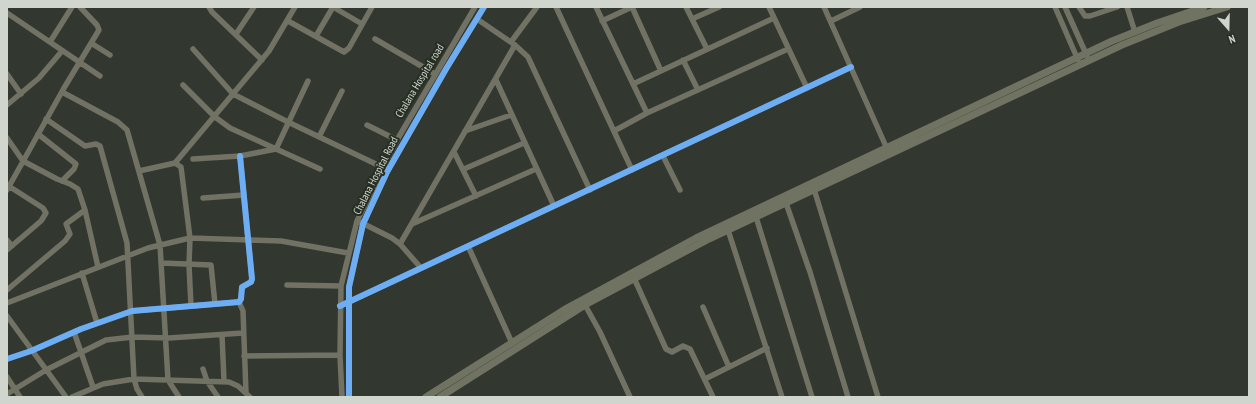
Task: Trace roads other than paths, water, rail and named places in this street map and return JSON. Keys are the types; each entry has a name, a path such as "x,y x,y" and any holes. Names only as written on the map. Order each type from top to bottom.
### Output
{"main road":[{"path":"1087,57 1135,32 1204,7"},
{"path":"426,397 567,308 696,238 888,151 1087,57 1157,30 1227,7"},
{"path":"441,397 585,305 634,278 888,151"}],"street":[{"path":"50,42 72,7"},
{"path":"7,240 9,248 41,220 46,213 42,208 8,187 99,28 80,7"},
{"path":"209,7 212,12 262,60"},
{"path":"236,34 254,7"},
{"path":"139,171 175,163 215,117 276,42 295,7"},
{"path":"316,36 333,7 362,24"},
{"path":"288,21 346,52 372,7"},
{"name":"Chalana Hospital road","path":"342,397 340,355 341,286 357,221 382,167 475,7"},
{"name":"Chalana Hospital Road","path":"349,397 350,277 363,224 387,172 484,7"},
{"path":"400,244 496,80 513,44 537,7"},
{"path":"556,7 632,170"},
{"path":"596,7 647,113"},
{"path":"602,21 632,7 660,71"},
{"path":"686,7 707,49"},
{"path":"692,19 719,7"},
{"path":"769,7 807,88"},
{"path":"824,7 888,151"},
{"path":"831,21 860,7"},
{"path":"1055,7 1078,61"},
{"path":"1065,7 1087,57"},
{"path":"1080,7 1085,16 1090,16 1117,7"},
{"path":"1127,7 1135,32"},
{"path":"7,13 100,76"},
{"path":"477,18 524,52 530,61 590,190"},
{"path":"633,84 774,18"},
{"path":"375,39 435,74"},
{"path":"91,42 110,55"},
{"path":"193,49 233,94 382,167"},
{"path":"614,131 647,113 788,49"},
{"path":"7,105 39,78 62,51"},
{"path":"683,60 698,90"},
{"path":"340,306 851,67"},
{"path":"7,74 21,94"},
{"path":"496,80 554,206"},
{"path":"276,149 308,81"},
{"path":"183,85 215,117 230,128 320,169"},
{"path":"319,137 342,91"},
{"path":"62,92 123,126 130,138 160,245 168,380 179,397"},
{"path":"466,131 511,114"},
{"path":"46,119 85,146 96,144 100,146 111,182 129,255 134,379 137,389 142,397"},
{"path":"366,125 397,140"},
{"path":"38,134 76,164 74,169 62,181"},
{"path":"7,138 23,161 78,189 85,210 98,267"},
{"path":"464,169 524,143"},
{"path":"193,159 240,156 276,149"},
{"path":"454,152 464,169 476,196"},
{"path":"240,156 252,279 251,282 242,287 241,299 239,302 243,311 244,356 248,395"},
{"path":"663,156 680,190"},
{"path":"175,163 179,165 183,174 190,238 189,265 191,306"},
{"path":"412,224 536,169"},
{"path":"814,189 878,397"},
{"path":"203,198 244,195"},
{"path":"786,203 810,272 848,397"},
{"path":"7,290 65,241 70,234 66,224 85,210"},
{"path":"756,217 812,397"},
{"path":"357,221 392,238 400,244 421,268"},
{"path":"728,230 782,397"},
{"path":"7,303 129,255 160,245 190,238 248,239 296,243 348,253"},
{"path":"468,246 512,343"},
{"path":"161,263 211,265 215,304"},
{"path":"82,273 97,323"},
{"path":"634,278 666,349 672,352 683,346 690,348 713,397"},
{"path":"287,285 341,286"},
{"path":"7,359 31,351 97,323 132,311 239,302"},
{"path":"585,305 600,332 630,397"},
{"path":"703,307 728,367"},
{"path":"7,316 31,351 66,397"},
{"path":"74,332 93,387"},
{"path":"7,394 46,370 106,340 133,337 166,338 243,333"},
{"path":"222,335 224,381"},
{"path":"705,379 767,348"},
{"path":"244,356 340,355"},
{"path":"203,369 207,381 218,397"},
{"path":"7,377 20,397"},
{"path":"72,397 93,387 112,382 134,379 224,381 238,386 248,395"}]}
